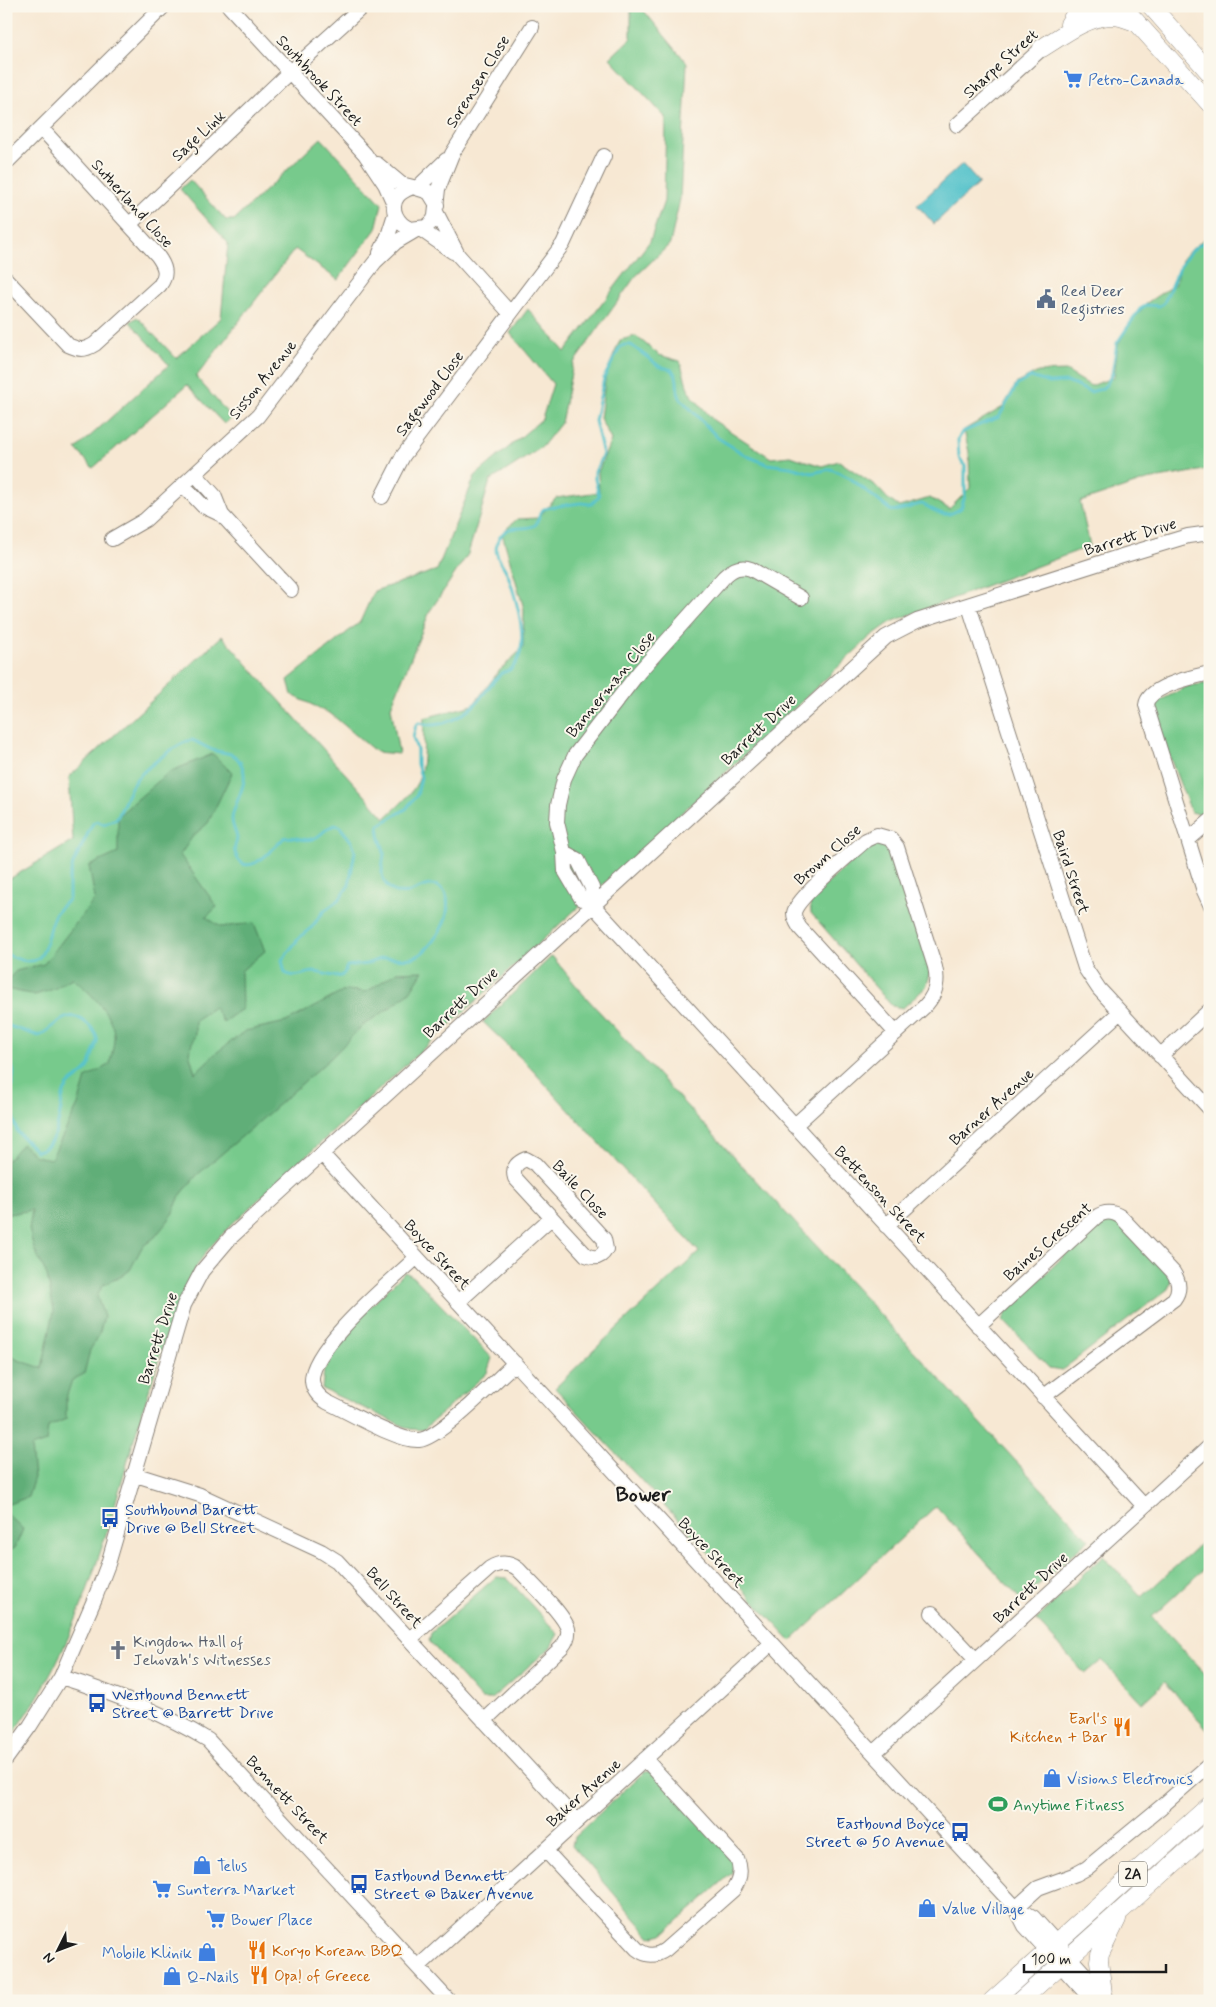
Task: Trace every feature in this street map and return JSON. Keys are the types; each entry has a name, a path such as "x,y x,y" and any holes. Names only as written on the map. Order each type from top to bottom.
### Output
{"main road":[{"path":"1069,24 1080,6"},
{"path":"1122,6 1210,104"},
{"path":"1150,6 1210,73"},
{"path":"1042,48 1076,28 1098,18 1119,17 1137,24"},
{"name":"2A","path":"1020,2001 1058,1954 1210,1805"},
{"name":"2A","path":"992,2001 1121,1911 1210,1831"},
{"path":"1100,1999 1100,1954 1121,1911"}],"street":[{"path":"6,163 164,6"},
{"name":"Southbrook Street","path":"229,6 365,154 386,184 395,209"},
{"name":"Sage Link","path":"130,224 290,72 363,6"},
{"name":"Sharpe Street","path":"956,125 1088,6"},
{"name":"Sorensen Close","path":"436,208 438,189 452,154 532,27"},
{"name":"Sutherland Close","path":"6,279 68,345 80,350 88,349 160,285 166,272 163,264 130,224 41,128"},
{"name":"Southbrook Street","path":"365,154 401,184 415,187"},
{"name":"Sorensen Close","path":"415,187 452,154"},
{"name":"Sagewood Close","path":"382,497 403,456 563,244 604,156"},
{"path":"436,208 429,225 419,229 406,228 398,221 395,209 401,193 415,187 429,192 458,255"},
{"name":"Sisson Avenue","path":"375,262 388,236 395,209"},
{"path":"419,229 458,255 510,313"},
{"name":"Sisson Avenue","path":"112,539 144,520 258,416 375,262 396,242 419,229"},
{"path":"195,474 214,495 222,515 290,590"},
{"path":"183,485 203,506 222,515"},
{"name":"Barrett Drive","path":"6,1759 30,1726 61,1677 79,1639 108,1564 180,1316 194,1284 212,1258 230,1238 875,646 892,633 917,621 1122,556 1188,536 1210,533"},
{"name":"Bannerman Close","path":"593,905 581,898 565,871 564,852 557,822 558,805 564,779 575,755 644,666 728,574 739,568 752,569 802,598"},
{"name":"Baird Street","path":"969,606 1081,959 1093,981 1210,1110"},
{"path":"1210,674 1158,689 1146,701 1146,710 1204,891 1210,904"},
{"path":"1188,840 1210,821"},
{"name":"Brown Close","path":"794,1126 896,1033 930,1000 936,986 937,974 897,848 891,839 877,835 866,840 803,897 795,911 794,918 800,928 896,1033"},
{"name":"Bettenson Street","path":"593,905 1144,1506"},
{"path":"1160,1056 1210,1010"},
{"name":"Barner Avenue","path":"886,1226 1120,1012"},
{"name":"Boyce Street","path":"322,1154 1016,1908 1033,1918 1058,1954 1100,1999"},
{"name":"Baile Close","path":"526,1159 535,1164 604,1239 606,1249 599,1257 594,1258 586,1255 551,1218 515,1178 514,1168 526,1159"},
{"name":"Baines Crescent","path":"978,1326 1096,1217 1105,1212 1113,1212 1121,1217 1173,1272 1179,1288 1174,1299 1043,1397"},
{"path":"458,1302 551,1218"},
{"path":"417,1257 349,1321 336,1336 314,1368 312,1381 317,1394 327,1402 397,1435 419,1440 438,1432 515,1363"},
{"name":"Barrett Drive","path":"874,1753 1210,1446"},
{"name":"Bell Street","path":"133,1474 200,1495 329,1556 345,1568 577,1821"},
{"path":"410,1640 490,1568 502,1563 512,1565 518,1569 560,1615 567,1627 568,1634 562,1647 484,1720"},
{"path":"932,1613 976,1660"},
{"name":"Baker Avenue","path":"418,1967 772,1643"},
{"name":"Bennett Street","path":"61,1677 120,1696 186,1727 208,1740 449,2001"},
{"path":"546,1850 636,1949 646,1954 659,1954 665,1950 732,1890 738,1881 740,1872 737,1859 645,1759"},
{"path":"1016,1908 1038,1888 1087,1868 1210,1764"}],"green space":[{"path":"631,6 640,6 687,63 680,199 670,244 635,277 573,364 561,423 542,447 490,481 468,554 430,611 391,707 399,754 376,752 331,714 292,695 288,680 360,622 374,591 437,570 475,476 542,419 553,384 510,333 528,309 565,352 650,241 664,201 666,118 610,58 631,38"},
{"path":"321,138 382,204 376,229 338,280 295,249 196,377 232,418 224,424 187,385 93,468 76,449 169,365 130,322 137,317 176,358 221,318 228,243 180,189 190,180 226,220 234,220"},
{"path":"1207,236 1210,236 1210,469 1147,480 1080,502 1090,546 891,622 870,637 748,752 233,1223 207,1251 187,1284 171,1321 107,1532 75,1621 56,1663 33,1704 6,1743 6,881 73,841 69,777 222,636 385,818 405,799 418,782 423,762 424,718 473,705 499,671 523,648 524,609 502,533 517,519 538,518 556,498 599,492 598,472 611,440 600,418 606,374 620,340 636,336 659,355 680,361 689,392 713,420 771,458 790,456 822,466 839,461 876,486 888,499 899,507 930,498 949,509 970,488 969,452 964,430 1003,407 1017,383 1038,372 1066,371 1091,386 1114,377 1118,345 1127,327 1148,302 1175,284 1183,257"},
{"path":"1210,683 1210,809 1203,815 1191,812 1153,714 1159,701 1188,686"},
{"path":"213,754 232,773 208,823 193,836 180,855 217,907 206,917 221,927 254,923 265,951 241,971 242,1009 223,1022 214,1007 195,1020 195,1034 189,1052 195,1073 216,1053 245,1031 286,1022 346,990 366,992 397,972 423,971 410,992 362,1026 333,1056 196,1176 180,1196 171,1217 155,1237 142,1247 130,1270 103,1285 97,1296 104,1317 99,1335 90,1350 84,1374 72,1380 66,1398 66,1419 48,1427 46,1442 31,1447 34,1477 28,1497 6,1505 6,1352 18,1360 42,1368 54,1311 47,1275 34,1249 29,1229 32,1210 10,1214 6,1212 6,1162 22,1144 35,1156 51,1159 78,1105 86,1078 110,1064 114,1033 104,1010 92,995 72,978 54,989 35,995 6,989 6,982 16,971 44,964 95,899 89,866 118,853 118,816 169,772"},
{"path":"887,839 933,966 926,987 903,1008 892,1006 811,913 810,900 872,842"},
{"path":"552,956 583,994 1089,1540 1021,1600 936,1506 791,1641 555,1388 699,1252 524,1061 483,1022"},
{"path":"1117,1217 1173,1275 1168,1289 1062,1370 1049,1368 1003,1320 1007,1311 1102,1219"},
{"path":"405,1272 414,1277 492,1358 487,1373 423,1430 410,1429 322,1389 324,1370 353,1324"},
{"path":"6,1513 23,1529 15,1548 6,1553"},
{"path":"1210,1535 1210,1563 1152,1617 1210,1679 1210,1732 1165,1682 1142,1703 1102,1660 1085,1674 1036,1620 1103,1556 1142,1597"},
{"path":"496,1577 507,1578 558,1634 550,1648 491,1699 481,1699 429,1641 431,1633"},
{"path":"656,1771 735,1858 732,1873 663,1934 651,1937 572,1845 574,1837 644,1772"}],"water":[{"path":"962,164 979,183 934,224 917,205"}],"waterway":[{"path":"6,954 20,960 30,961 37,959 45,946 54,916 69,898 69,880 73,864 93,823 97,821 103,824 116,819 137,779 151,765 169,752 192,740 213,750 233,755 242,766 244,781 232,819 237,838 235,850 240,861 245,865 260,860 284,838 312,839 336,825 340,827 352,842 355,851 349,885 339,900 324,911 282,960 285,973 296,976 313,972 341,976 347,966 366,964 384,958 408,959 417,956 428,947 443,926 447,913 446,896 441,888 434,885 428,885 409,893 395,892 388,887 382,875 384,854 378,829 379,825 406,809 417,795 421,777 413,737 416,725 419,723 425,725 439,724 464,714 497,677 509,671 518,660 521,649 521,624 508,575 498,557 497,543 504,532 512,528 527,528 535,525 538,522 540,513 544,509 578,503 592,504 599,496 595,472 603,454 595,421 604,378 620,347 631,345 659,366 672,370 675,373 681,399 718,438 747,456 767,464 790,467 812,473 831,469 850,478 890,510 894,511 922,504 941,514 950,514 961,508 965,496 965,466 959,457 958,440 962,432 999,417 1017,385 1031,377 1049,383 1067,382 1090,392 1101,389 1106,385 1112,374 1117,343 1140,309 1147,305 1159,306 1164,303 1174,278 1188,254 1202,243 1210,243"},
{"path":"6,1025 39,1036 61,1020 71,1016 83,1021 96,1034 97,1042 91,1063 85,1072 67,1087 63,1096 54,1137 44,1148 36,1151 17,1131 12,1114 10,1096 13,1068 6,1060"}],"place":[{"name":"Petro-Canada","path":"1073,79"},
{"name":"Red Deer Registries","path":"1046,299"},
{"name":"Southbound Barrett Drive @ Bell Street","path":"110,1518"},
{"name":"Kingdom Hall of Jehovah's Witnesses","path":"118,1650"},
{"name":"Westbound Bennett Street @ Barrett Drive","path":"97,1703"},
{"name":"Earl's Kitchen + Bar","path":"1122,1727"},
{"name":"Visions Electronics","path":"1052,1778"},
{"name":"Anytime Fitness","path":"998,1804"},
{"name":"Eastbound Boyce Street @ 50 Avenue","path":"960,1832"},
{"name":"Telus","path":"202,1865"},
{"name":"Eastbound Bennett Street @ Baker Avenue","path":"359,1884"},
{"name":"Sunterra Market","path":"162,1889"},
{"name":"Value Village","path":"927,1908"},
{"name":"Bower Place","path":"216,1919"},
{"name":"Koryo Korean BBQ","path":"257,1950"},
{"name":"Mobile Klinik","path":"207,1952"},
{"name":"Opa! of Greece","path":"259,1975"},
{"name":"Q-Nails","path":"172,1976"}],"district":[{"name":"Bower","path":"643,1494"}]}
